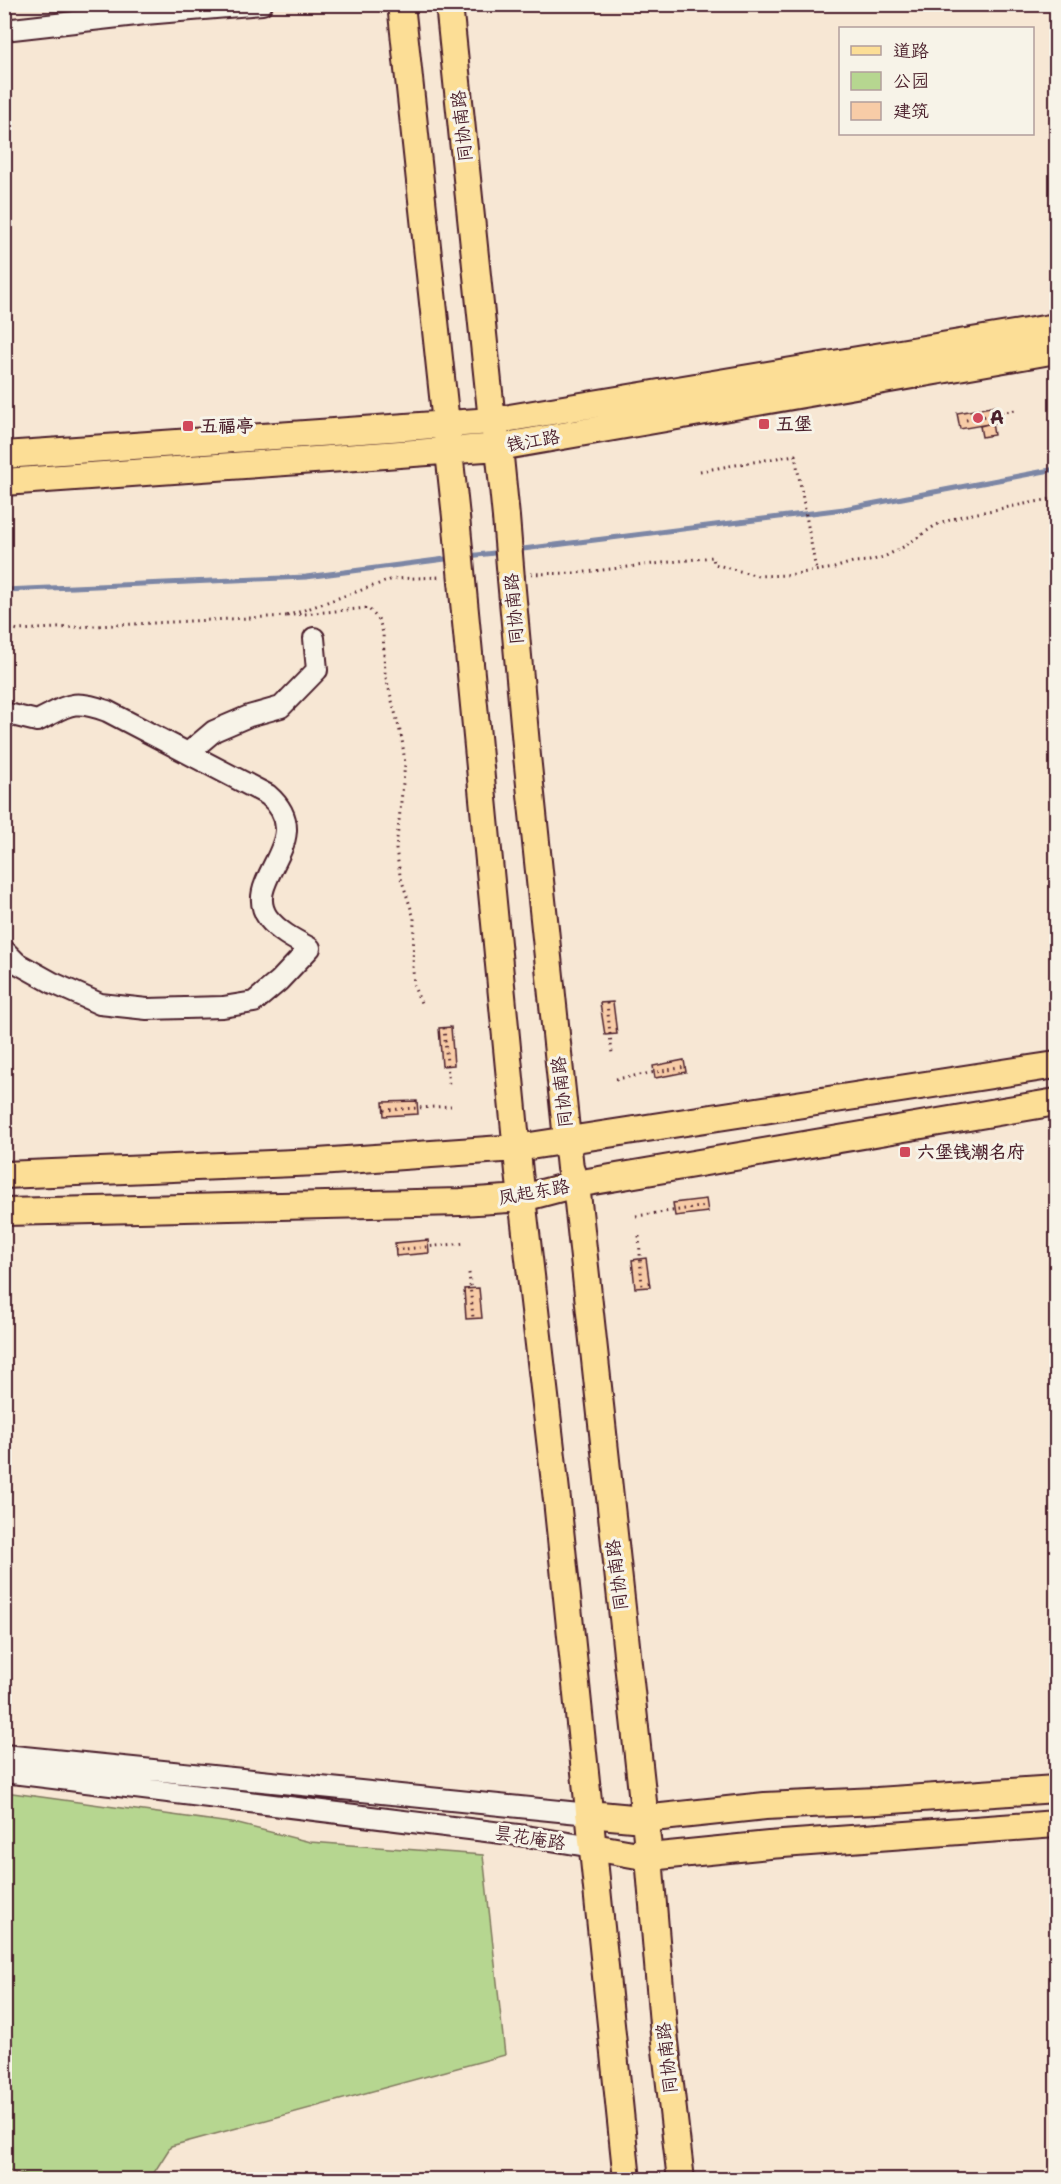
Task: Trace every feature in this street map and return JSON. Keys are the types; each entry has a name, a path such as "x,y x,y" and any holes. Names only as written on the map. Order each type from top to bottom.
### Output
{"main road":[{"path":"401,4 450,451 456,517 456,579 627,2180"},
{"name":"同协南路","path":"449,4 492,421 499,447 506,517 521,577 527,756 570,1168 576,1184 643,1819 649,1857 663,2024 681,2180"},
{"name":"钱江路","path":"4,455 492,421 1056,327"},
{"name":"钱江路","path":"4,482 499,447 1056,350"},
{"path":"4,1175 318,1162 517,1148 1056,1065"},
{"name":"凤起东路","path":"4,1212 460,1202 523,1198 576,1184 1056,1102"},
{"name":"昙花庵路","path":"589,1814 643,1819 765,1806 1056,1789"},
{"name":"昙花庵路","path":"593,1847 649,1857 769,1845 1056,1824"}],"street":[{"path":"4,30 262,4"},
{"path":"188,753 214,731 249,716 281,707 316,670 314,638"},
{"path":"4,713 37,721 68,705 87,704 106,711 268,795 280,805 288,826 284,842 266,884 262,902 267,917 280,931 310,948 279,981 254,1002 223,1007 147,1009 100,1004 53,983 17,963 4,950"},
{"name":"昙花庵路","path":"4,1755 589,1814"},
{"name":"昙花庵路","path":"4,1772 526,1836 593,1847"}],"path":[{"path":"966,420 1016,410"},
{"path":"700,471 795,456 816,570"},
{"path":"521,577 577,573 713,557 714,564 758,576 788,575 884,557 936,525 962,516 1056,498"},
{"path":"287,616 393,579 456,579"},
{"path":"607,1003 612,1054"},
{"path":"444,1028 449,1086"},
{"path":"616,1079 685,1067"},
{"path":"384,1110 451,1106"},
{"path":"636,1216 707,1206"},
{"path":"639,1236 642,1288"},
{"path":"395,1250 466,1243"},
{"path":"469,1273 473,1318"}],"green space":[{"path":"5,1792 238,1824 310,1842 483,1855 505,2055 171,2146 150,2179 38,2179 5,2170"}],"building":[{"name":"A","path":"996,406 1000,422 960,429 957,413"},
{"path":"992,423 994,435 982,437 980,426"},
{"path":"613,1002 617,1034 605,1035 600,1003"},
{"path":"451,1027 454,1065 442,1066 439,1028"},
{"path":"684,1060 686,1072 655,1078 653,1066"},
{"path":"417,1101 418,1114 384,1116 383,1102"},
{"path":"706,1199 708,1212 675,1216 673,1203"},
{"path":"428,1240 429,1253 396,1256 395,1243"},
{"path":"646,1258 650,1287 635,1288 632,1260"},
{"path":"479,1288 482,1318 466,1319 464,1289"}],"waterway":[{"path":"515,550 844,509 1056,469"},
{"path":"468,556 503,552"},
{"path":"4,590 306,577 453,558"}],"place":[{"name":"A","path":"978,418"},
{"name":"五堡","path":"764,424"},
{"name":"五福亭","path":"188,426"},
{"name":"六堡钱潮名府","path":"905,1152"}]}
